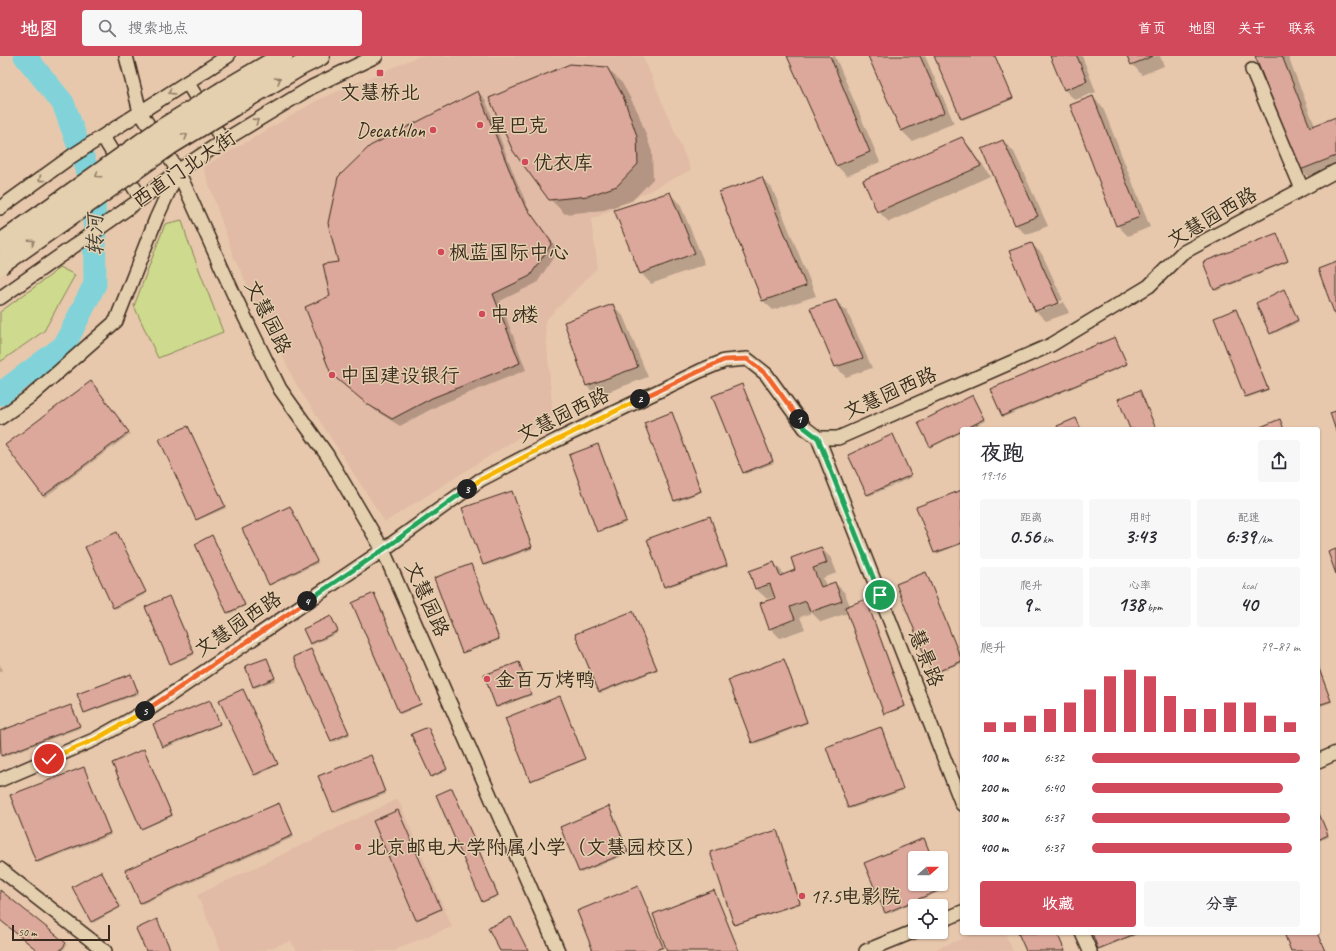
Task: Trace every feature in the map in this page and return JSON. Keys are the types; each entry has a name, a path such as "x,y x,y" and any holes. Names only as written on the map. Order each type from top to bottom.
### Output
{"highway":[{"path":"0,244 160,130 283,56"},
{"name":"西直门北大街","path":"0,265 170,145 300,66 320,56"}],"street":[{"name":"文慧园路","path":"126,56 140,112 178,171 234,295 280,389 327,455 383,550 558,951"},
{"path":"0,208 72,156 228,56"},
{"name":"西直门北大街","path":"0,298 178,171 223,141 312,87 376,56"},
{"path":"1252,70 1302,189"},
{"path":"187,82 223,141"},
{"path":"106,135 136,202"},
{"path":"0,418 31,396 116,321 156,219 178,171"},
{"name":"文慧园西路","path":"1,778 96,739 151,708 383,550 480,480 555,441 724,360 747,359 766,374 805,428 818,438 838,438 1052,345 1149,286 1182,253 1336,171"},
{"name":"慧景路","path":"818,438 960,799"},
{"path":"1320,760 1336,753"},
{"path":"0,869 105,951"},
{"path":"948,918 960,913"},
{"path":"866,951 908,934"},
{"path":"1083,935 1090,951"}],"shaded area":[{"path":"419,56 643,56 691,170 591,220 598,267 545,321 553,416 385,522 296,384 234,258 203,167 318,100"},
{"name":"北京邮电大学附属小学（文慧园校区）","path":"398,799 452,927 403,946 395,951 297,951 291,941 262,951 221,951 197,895"},
{"path":"971,935 1006,935 1013,951 931,951"}],"green space":[{"path":"182,220 187,238 223,332 158,358 134,306 165,224"},
{"path":"59,267 75,275 44,331 0,362 0,312 51,275"}],"building":[{"path":"787,56 830,56 870,152 836,166"},
{"path":"868,56 920,56 945,112 901,131"},
{"path":"934,56 995,56 1013,98 961,119"},
{"path":"1050,56 1077,56 1087,81 1064,90"},
{"path":"1127,56 1153,56 1131,65"},
{"path":"1255,56 1282,56 1310,127 1336,117 1336,156 1300,170"},
{"path":"570,64 607,67 623,96 637,136 638,164 617,186 588,196 549,200 513,151 489,98"},
{"name":"枫蓝国际中心","path":"478,91 524,204 552,243 530,276 493,294 520,363 432,398 392,419 367,404 331,374 305,307 330,296 323,264 338,262 328,223 338,177 370,146"},
{"path":"1093,96 1140,217 1116,226 1070,105"},
{"path":"962,137 981,166 877,212 863,180"},
{"path":"1003,140 1038,216 1015,225 982,149"},
{"path":"762,177 806,286 762,301 719,192"},
{"path":"670,192 695,253 640,274 614,210"},
{"path":"1277,233 1288,261 1214,290 1203,262"},
{"path":"1032,243 1059,303 1035,311 1009,251"},
{"path":"1336,262 1336,318 1318,269"},
{"path":"1284,289 1298,320 1270,334 1256,303"},
{"path":"836,300 863,358 835,367 810,308"},
{"path":"613,304 638,367 586,386 564,322"},
{"path":"1236,309 1268,389 1245,397 1214,318"},
{"path":"1115,337 1127,364 1002,416 990,389"},
{"path":"91,381 129,432 43,496 5,445"},
{"path":"742,384 773,461 743,473 712,396"},
{"path":"1140,390 1155,427 1129,427 1118,399"},
{"path":"973,395 985,419 969,427 960,427 960,432 930,447 918,423"},
{"path":"1336,411 1336,431 1330,413"},
{"path":"672,412 701,491 674,501 644,423"},
{"path":"1076,418 1080,427 1057,427"},
{"path":"1280,419 1283,427 1260,427"},
{"path":"188,426 225,506 196,520 159,439"},
{"path":"893,434 911,475 867,495 848,455"},
{"path":"598,444 626,521 597,532 569,455"},
{"path":"512,491 532,547 483,565 462,508"},
{"path":"960,491 960,544 934,553 916,507"},
{"path":"290,506 317,561 269,585 242,529"},
{"path":"710,516 727,565 664,587 647,539"},
{"path":"117,532 146,592 113,608 85,547"},
{"path":"212,535 245,605 227,613 195,544"},
{"path":"821,547 827,563 813,568 821,587 835,582 842,601 810,612 806,601 790,607 795,619 769,629 760,603 775,598 770,584 755,589 749,571 774,562 780,576 795,570 791,558"},
{"path":"1336,549 1336,574 1328,552"},
{"path":"471,564 499,639 462,653 434,578"},
{"path":"926,572 960,656 960,662 932,674 896,584"},
{"path":"374,593 421,704 399,713 352,603"},
{"path":"169,596 194,653 170,664 145,607"},
{"path":"866,599 905,706 884,714 845,607"},
{"path":"633,611 657,669 599,692 575,634"},
{"path":"331,616 338,631 310,644 303,629"},
{"path":"311,649 349,733 331,741 293,657"},
{"path":"267,658 275,678 253,687 245,666"},
{"path":"784,659 807,722 752,743 728,680"},
{"path":"519,662 531,694 496,707 484,675"},
{"path":"1320,671 1331,701 1320,704"},
{"path":"131,674 138,692 84,713 77,694"},
{"path":"243,689 278,764 254,775 219,700"},
{"path":"560,696 585,759 530,781 505,718"},
{"path":"210,700 220,724 162,747 153,724"},
{"path":"71,705 80,726 1,756 0,731"},
{"path":"428,727 447,769 431,777 411,734"},
{"path":"881,727 903,789 848,808 826,747"},
{"path":"144,749 172,815 141,829 112,763"},
{"path":"371,755 385,792 333,812 318,776"},
{"path":"84,767 110,833 36,862 10,795"},
{"path":"452,788 498,895 482,902 436,795"},
{"path":"279,803 293,835 140,903 125,870"},
{"path":"609,806 628,852 579,872 560,827"},
{"path":"398,810 441,909 416,920 373,821"},
{"path":"1320,816 1328,835 1320,839"},
{"path":"777,830 800,903 734,925 710,852"},
{"path":"924,838 929,851 908,851 908,891 938,891 919,899 908,899 908,903 885,913 864,863"},
{"path":"101,871 120,907 91,922 72,887"},
{"path":"638,886 663,947 653,951 593,951 577,911"},
{"path":"0,890 66,943 60,951 38,951 0,920"},
{"path":"714,890 739,951 667,951 653,914"},
{"path":"511,917 528,951 500,951 488,928"},
{"path":"157,919 171,951 146,951 136,929"},
{"path":"1019,935 1058,935 1065,951 1026,951"},
{"path":"1093,935 1132,935 1098,949"},
{"path":"1285,935 1318,935 1325,951 1291,951"}],"waterway":[{"name":"转河","path":"0,394 64,346 95,284 94,188 63,103 25,56"}],"place":[{"name":"文慧桥北","path":"380,73"},
{"name":"星巴克","path":"480,125"},
{"name":"Decathlon","path":"433,130"},
{"name":"优衣库","path":"525,162"},
{"name":"枫蓝国际中心","path":"441,252"},
{"name":"中8楼","path":"482,314"},
{"name":"中国建设银行","path":"332,375"},
{"name":"金百万烤鸭","path":"487,679"},
{"name":"北京邮电大学附属小学（文慧园校区）","path":"358,847"},
{"name":"17.5电影院","path":"802,896"}],"route":[{"path":"49,759 96,739 151,708 383,550 480,480 555,441 724,360 747,359 766,374 805,428 818,438 880,595"}]}
